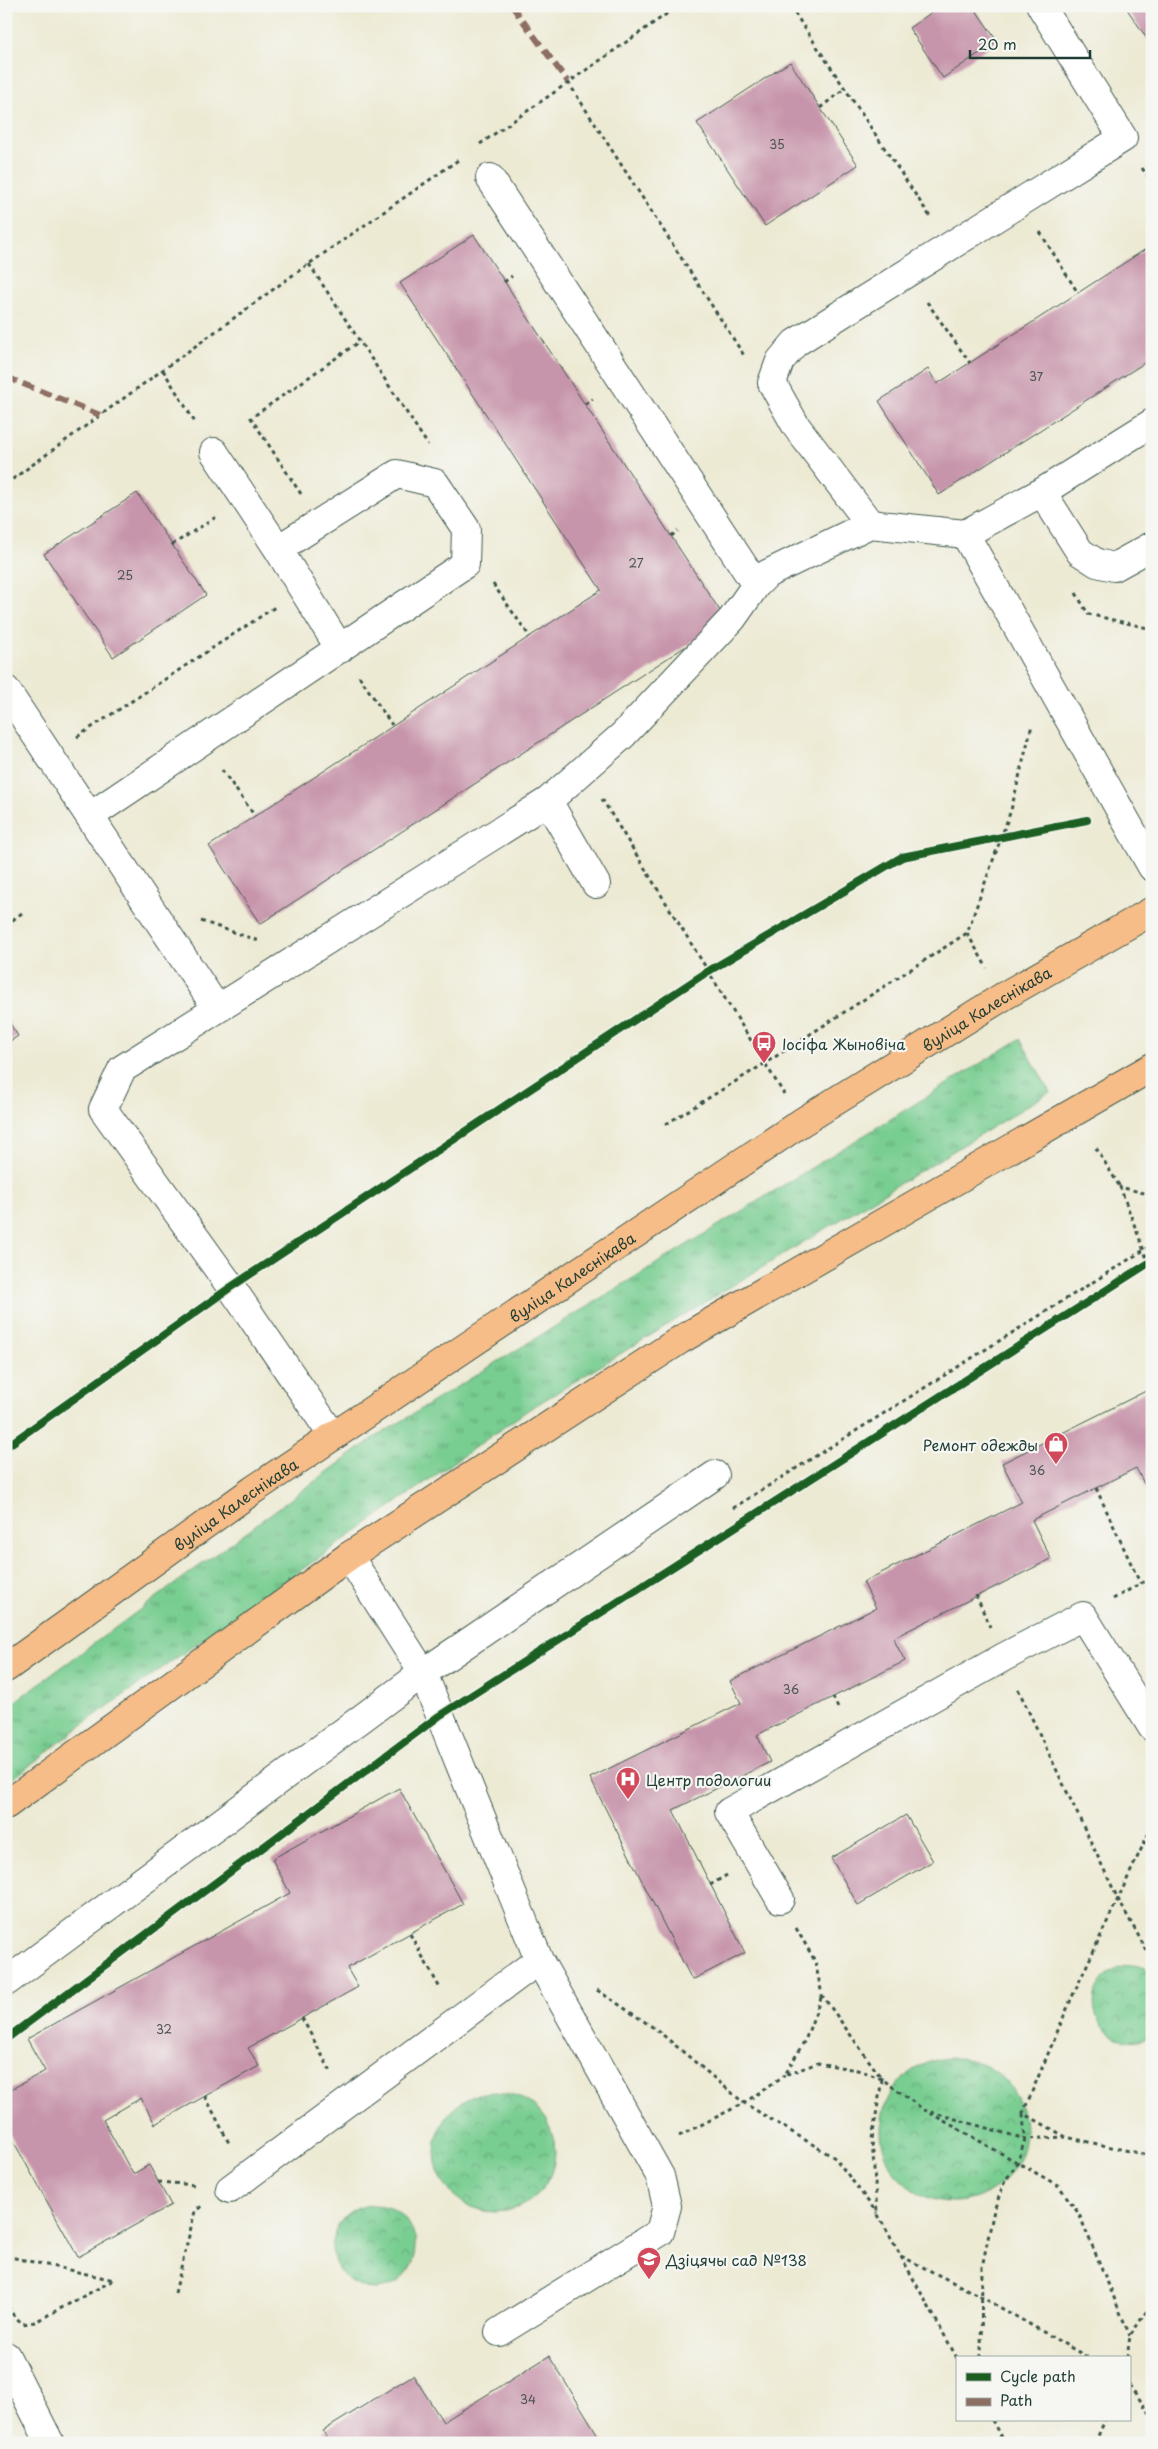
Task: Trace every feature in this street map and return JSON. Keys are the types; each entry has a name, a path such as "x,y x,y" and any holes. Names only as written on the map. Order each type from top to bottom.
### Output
{"main road":[{"name":"вуліца Калеснікава","path":"6,1668 253,1490 802,1122 1004,996 1152,911"},
{"path":"6,1805 349,1556 680,1340 1152,1067"}],"lane":[{"path":"870,524 796,426 772,383 780,361 795,343 1123,138 1040,6"},
{"path":"490,178 756,585"},
{"path":"333,1436 231,1288 103,1109 122,1069 548,801 623,735 732,619 756,585 767,574 870,524 965,534 1042,492 1152,423"},
{"path":"214,452 340,648"},
{"path":"90,816 465,564 466,529 435,483 397,474 278,549"},
{"path":"1042,492 1080,552 1097,563 1114,567 1152,546"},
{"path":"965,534 1152,867"},
{"path":"6,690 217,1009"},
{"path":"548,801 596,884"},
{"path":"6,1982 422,1673 715,1475"},
{"path":"349,1556 422,1673 539,1960 660,2176 668,2206 660,2232 499,2332"},
{"path":"780,1899 729,1812 1004,1657 1083,1616 1152,1727"},
{"path":"238,2182 539,1960"},
{"path":"8,2361 50,2443"}],"path":[{"path":"472,149 678,6"},
{"path":"790,6 949,246"},
{"path":"568,82 747,360 772,383"},
{"path":"820,108 844,90"},
{"path":"6,484 309,264 464,155"},
{"path":"1020,201 1078,293"},
{"path":"309,264 429,447 435,483"},
{"path":"907,272 970,363"},
{"path":"320,522 251,418 360,341"},
{"path":"162,370 214,452"},
{"path":"172,545 245,499"},
{"path":"465,564 494,584 530,637"},
{"path":"50,756 303,589"},
{"path":"340,648 392,725"},
{"path":"666,1124 764,1064 967,933 1011,810 1044,676"},
{"path":"201,742 255,816"},
{"path":"599,794 707,972 802,1122"},
{"path":"6,1446 231,1288 707,972 902,857 1087,820"},
{"path":"146,902 302,956"},
{"path":"6,924 22,913"},
{"path":"967,933 988,970"},
{"path":"1096,1148 1120,1187 1143,1250 1150,1262 1152,1272"},
{"path":"1120,1187 1152,1195"},
{"path":"724,1514 1152,1245"},
{"path":"1140,1269 1150,1262"},
{"path":"1096,1488 1140,1583"},
{"path":"1083,1616 1152,1577"},
{"path":"1004,1657 1118,1898 1152,1960"},
{"path":"981,2356 980,2296 982,2267 994,2210 1005,2181 1018,2162 1025,2139 1023,2113 1072,1997 1152,1826"},
{"path":"780,1899 815,1961 822,1995 882,2079 872,2139 877,2213"},
{"path":"410,1934 458,2020"},
{"path":"589,1984 658,2030 744,2103 835,2158 877,2213 956,2356"},
{"path":"785,2075 806,2038 822,1995"},
{"path":"302,2018 347,2102"},
{"path":"647,2153 744,2103 785,2075 818,2062 862,2071 882,2079 924,2110 1059,2186 1079,2214 1130,2336"},
{"path":"175,2293 195,2211 238,2182 205,2096"},
{"path":"924,2110 1025,2139 1066,2137 1152,2156"},
{"path":"1023,2113 1066,2137"},
{"path":"900,2255 980,2296 1085,2356"},
{"path":"6,2256 114,2280 35,2322 22,2324 13,2315 6,2302"},
{"path":"1127,2356 1130,2336 1152,2303"},
{"path":"1130,2386 1152,2416"},
{"path":"994,2422 1004,2443"},
{"path":"1095,2443 1104,2422"}],"green space":[{"path":"1020,1039 1050,1092 528,1410 90,1719 6,1784 6,1708 371,1440"},
{"path":"1130,1965 1143,1966 1152,1971 1152,2036 1132,2041 1115,2037 1103,2028 1096,2014 1094,1999 1099,1985 1111,1973"},
{"path":"953,2058 980,2064 993,2070 1004,2079 1013,2090 1019,2103 1025,2130 1019,2157 1013,2170 1004,2181 993,2190 980,2196 953,2202 926,2196 913,2190 902,2181 893,2170 887,2157 881,2130 887,2103 893,2090 902,2079 913,2070 926,2064"},
{"path":"495,2092 507,2093 518,2097 528,2102 537,2110 545,2119 550,2129 554,2140 554,2164 550,2175 545,2185 537,2194 528,2202 518,2207 507,2211 495,2212 483,2211 472,2207 462,2202 453,2194 445,2185 440,2175 436,2164 435,2152 436,2140 440,2129 445,2119 453,2110 462,2102 472,2097 483,2093"},
{"path":"374,2205 390,2208 404,2217 413,2231 416,2247 413,2263 404,2277 390,2286 374,2289 358,2286 344,2277 335,2263 332,2247 335,2231 344,2217 358,2208"}],"building":[{"path":"941,6 973,6 997,41 943,78 909,28"},
{"path":"1125,6 1152,6 1152,46"},
{"path":"790,62 858,165 765,226 697,123"},
{"path":"474,235 726,620 260,924 209,846 601,590 400,283"},
{"path":"1152,245 1152,358 939,495 879,401 928,369 937,384"},
{"path":"137,493 206,595 113,657 44,554"},
{"path":"6,1018 18,1036 6,1044"},
{"path":"1152,1388 1152,1499 1136,1468 1032,1520 1051,1559 893,1638 905,1661 757,1735 770,1762 673,1810 745,1953 692,1980 590,1778 741,1703 730,1681 876,1608 863,1582 1022,1502 1002,1463"},
{"path":"399,1788 463,1904 347,1968 358,1987 248,2048 259,2066 155,2124 141,2098 103,2120 133,2174 149,2165 171,2205 78,2257 6,2128 6,2092 45,2071 27,2039 290,1893 272,1859"},
{"path":"906,1815 933,1861 858,1905 831,1858"},
{"path":"549,2356 603,2443 330,2443 323,2431 413,2375 443,2422"}],"marked path":[{"path":"512,6 568,82"},
{"path":"6,377 100,415"}],"cycle path":[{"path":"6,1447 231,1287 707,972 902,857 1087,820"},
{"path":"6,2039 439,1716 1152,1261"}],"place":[{"name":"Іосіфа Жыновіча","path":"764,1064"},
{"name":"Ремонт одежды","path":"1056,1465"},
{"name":"Центр подологии","path":"628,1800"},
{"name":"Дзіцячы сад №138","path":"649,2280"}]}
